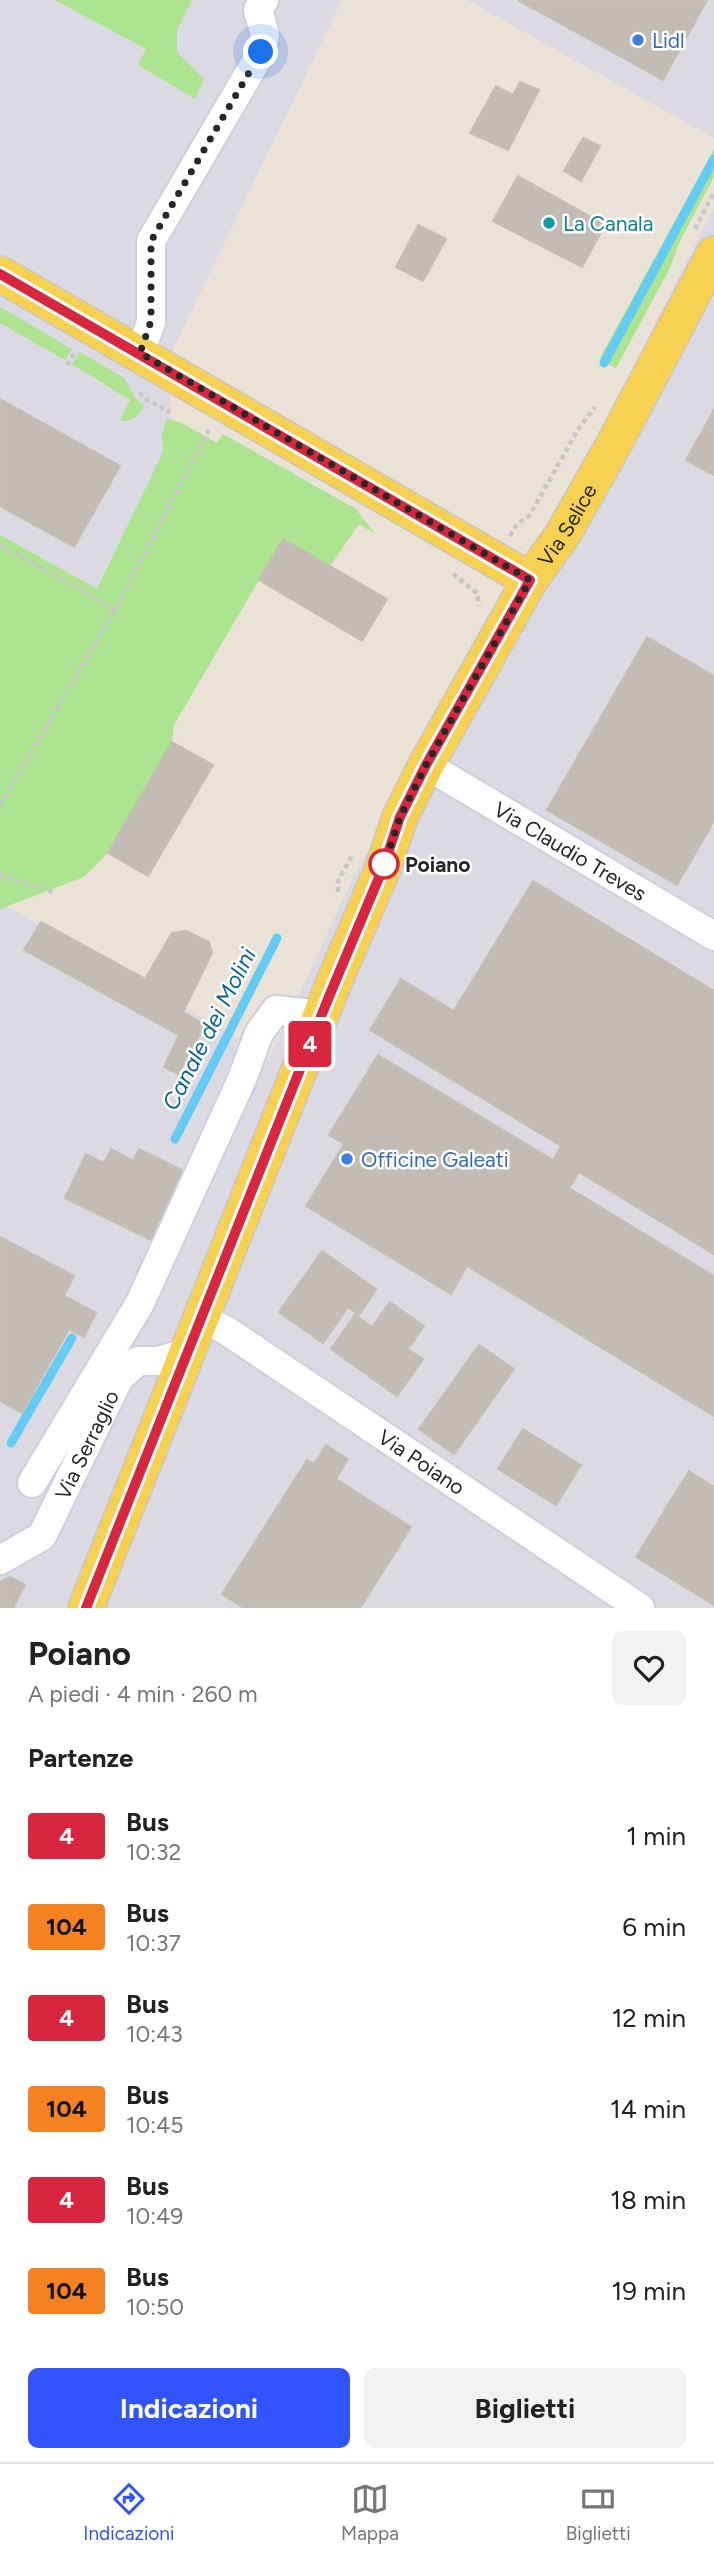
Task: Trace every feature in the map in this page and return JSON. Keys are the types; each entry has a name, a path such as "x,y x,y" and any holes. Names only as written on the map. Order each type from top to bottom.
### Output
{"main road":[{"name":"Via Selice","path":"86,1608 321,1015 383,868 400,817 426,765 530,580 563,534 614,444 714,254"},
{"path":"0,274 530,580"}],"street":[{"path":"140,353 151,321 151,241 261,52 265,35 258,10 264,0"},
{"name":"Via Claudio Treves","path":"426,765 714,936"},
{"path":"32,1483 140,1303 242,1079 259,1032 276,1010 321,1015"},
{"name":"Via Poiano","path":"201,1317 227,1331 640,1608"},
{"name":"Via Serraglio","path":"0,1560 42,1536 119,1378 138,1361 158,1361 187,1353"}],"path":[{"path":"67,365 79,346"},
{"path":"0,805 115,610 213,423"},
{"path":"0,544 115,610"},
{"path":"0,875 52,892"}],"shaded area":[{"path":"0,0 342,0 173,349 169,451 0,846"},
{"path":"467,0 714,0 714,138"},
{"path":"714,207 714,1608 0,1608 0,902 270,1056 356,872 550,535"}],"green space":[{"path":"55,0 192,0 177,30 177,52 204,79 195,99 138,65 146,49"},
{"path":"714,149 714,177 680,241 670,268 616,368 604,363 600,358"},
{"path":"0,307 72,349 65,360 0,323"},
{"path":"80,352 124,378 136,399 144,405 135,418 120,421 130,400 72,364"},
{"path":"167,418 184,424 217,443 223,434 356,509 375,534 359,524 330,566 283,539 174,725 172,742 108,853 84,877 0,909 0,535 97,589 163,452 162,433"}],"building":[{"name":"Lidl","path":"518,0 707,0 663,80"},
{"path":"520,82 539,90 508,150 470,133 496,86 513,95"},
{"path":"583,138 600,146 581,181 564,171"},
{"name":"La Canala","path":"518,176 605,225 582,267 493,221"},
{"path":"418,225 446,239 423,281 396,267"},
{"path":"0,399 120,466 74,547 0,506"},
{"path":"714,410 714,475 686,460"},
{"path":"283,539 387,599 362,641 259,580"},
{"path":"647,637 714,676 714,821 677,885 547,810"},
{"path":"172,742 213,765 148,876 108,853"},
{"path":"533,881 714,991 714,1254 579,1172 569,1188 714,1276 714,1416 467,1266 451,1294 306,1206 344,1144 329,1135 378,1055 553,1160 561,1146 370,1030 401,979 454,1011"},
{"path":"41,922 145,979 172,933 186,931 209,942 212,953 183,1012 205,1025 178,1074 164,1067 179,1035 24,950"},
{"path":"111,1149 133,1161 139,1149 184,1171 151,1240 65,1198 86,1154 104,1163"},
{"path":"0,1237 74,1276 64,1296 96,1313 84,1337 69,1329 22,1413 0,1401"},
{"path":"322,1251 376,1289 359,1315 348,1307 323,1343 279,1312"},
{"path":"390,1302 424,1326 408,1349 423,1359 397,1396 331,1349 355,1315 372,1327"},
{"path":"479,1345 514,1369 454,1454 419,1429"},
{"path":"523,1429 581,1465 556,1505 498,1469"},
{"path":"326,1445 348,1459 336,1479 411,1527 360,1608 244,1608 222,1594 307,1460 314,1464"},
{"path":"689,1471 714,1487 714,1605 636,1557"},
{"path":"10,1577 25,1585 13,1608 0,1608 0,1582"}],"waterway":[{"name":"Canale dei Molini","path":"604,363 714,159"},
{"name":"Canale dei Molini","path":"175,1139 277,938"},
{"name":"Canale dei Molini","path":"11,1443 72,1338"}],"bus line":[{"name":"4","path":"0,274 530,580 426,765 400,817 383,868 347,951 86,1608"}],"place":[{"name":"Lidl","path":"638,40"},
{"name":"La Canala","path":"549,223"},
{"name":"Poiano","path":"384,864"},
{"name":"Officine Galeati","path":"347,1159"}],"route":[{"path":"261,52 151,241 151,321 140,353 530,580 426,765 400,817 383,868 384,864"}]}
